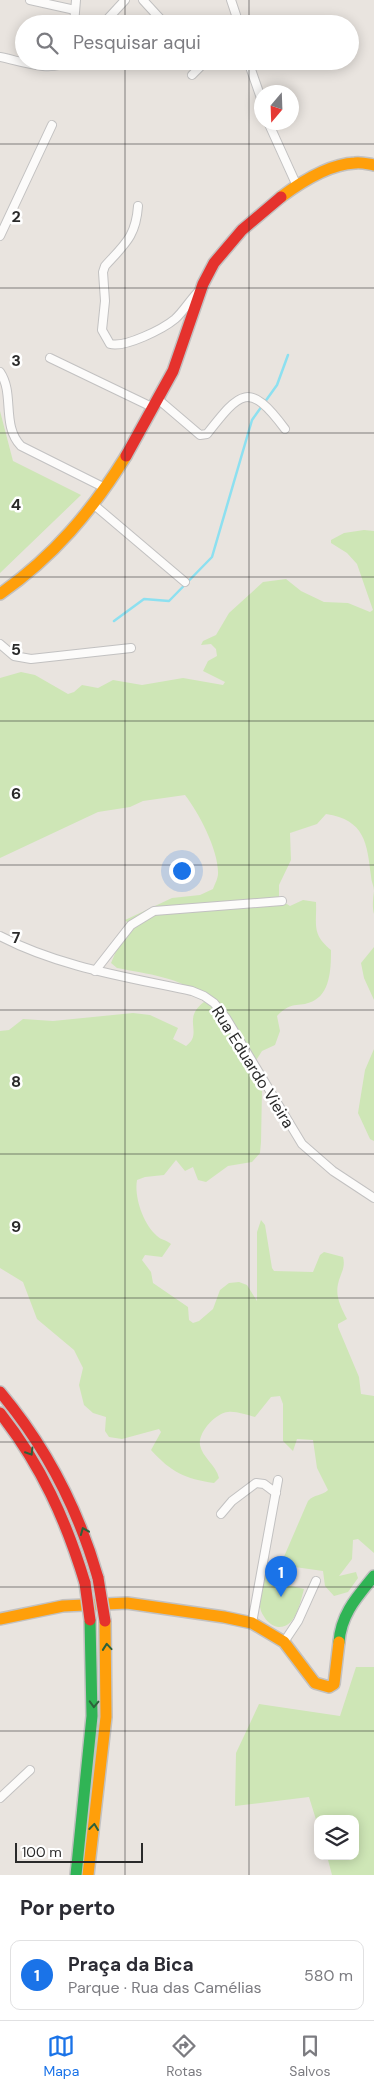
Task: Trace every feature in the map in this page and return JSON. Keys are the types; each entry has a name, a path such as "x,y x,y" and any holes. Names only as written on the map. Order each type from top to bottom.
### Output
{"main road":[{"path":"0,594 25,578 62,544 105,488 156,404 181,353 202,286 213,264 228,243 256,217 297,186 324,172 352,162 374,165"},
{"path":"0,1392 35,1434 58,1471 89,1544 98,1578 108,1653 108,1700 88,1875"},
{"path":"0,1413 26,1446 48,1482 65,1518 85,1583 94,1666 92,1736 76,1875"},
{"path":"0,1619 63,1606 127,1602 252,1623 284,1642 315,1683 324,1687 334,1684 338,1673 340,1630 348,1608 374,1576"}],"street":[{"path":"30,0 75,10"},
{"path":"75,15 76,0"},
{"path":"111,15 125,0"},
{"path":"143,0 157,15"},
{"path":"231,0 236,15"},
{"path":"0,57 15,60"},
{"path":"192,75 197,70"},
{"path":"251,70 256,85"},
{"path":"0,236 52,125"},
{"path":"272,130 297,186"},
{"path":"138,206 137,224 132,235 105,266 103,272 105,301 102,330 106,339 116,346 124,345 160,328 175,319 202,286"},
{"path":"50,358 156,404 196,433 203,435 233,402 240,398 255,398 268,406 285,429"},
{"path":"0,372 6,383 11,431 15,440 21,446 105,488"},
{"path":"93,504 185,582"},
{"path":"0,644 14,656 31,660 132,648"},
{"path":"95,971 131,925 154,911 282,900"},
{"name":"Rua Eduardo Vieira","path":"0,936 21,947 95,971 192,991 204,996 226,1018 302,1144 333,1171 374,1198"},
{"path":"252,1623 278,1480"},
{"path":"221,1514 232,1501 256,1483 264,1484 276,1493"},
{"path":"284,1642 295,1628 316,1581"},
{"path":"0,1798 30,1770"}],"green space":[{"path":"0,411 13,461 81,495 0,573"},
{"path":"364,530 374,531 374,891 365,843 362,835 349,822 326,814 317,824 290,833 291,860 279,885 279,899 290,906 303,900 316,902 316,928 320,939 331,950 330,970 327,984 320,996 310,1003 292,1006 277,1016 280,1031 275,1045 262,1051 255,1062 256,1076 262,1089 260,1153 252,1162 228,1166 206,1182 198,1180 193,1167 185,1171 176,1160 164,1175 137,1180 136,1187 138,1202 148,1225 159,1237 171,1244 162,1257 145,1255 142,1260 151,1272 153,1283 188,1307 189,1320 193,1323 199,1321 213,1309 220,1290 229,1283 239,1282 247,1285 257,1301 257,1232 261,1220 265,1225 274,1271 313,1272 320,1255 324,1252 343,1257 344,1264 337,1294 347,1319 338,1324 338,1327 359,1377 361,1394 374,1396 374,1553 358,1539 353,1540 352,1559 339,1576 356,1572 358,1578 348,1592 334,1596 325,1586 323,1571 295,1567 283,1559 308,1501 328,1490 317,1468 313,1440 297,1439 293,1451 283,1441 283,1404 280,1396 271,1397 255,1417 228,1412 213,1419 202,1434 200,1445 219,1478 214,1483 187,1477 165,1464 151,1450 161,1432 159,1429 122,1439 109,1437 105,1431 106,1417 93,1413 84,1405 79,1385 83,1368 74,1350 37,1319 23,1282 0,1268 0,1031 9,1030 23,1019 53,1021 133,1013 150,1015 178,1028 173,1039 186,1046 193,1036 194,1014 205,998 196,991 175,981 117,968 111,963 128,923 125,920 172,898 200,895 213,889 218,874 212,844 185,795 143,801 130,807 98,812 0,858 0,678 21,672 35,675 68,694 74,692 82,685 98,688 113,680 142,685 183,678 223,685 225,682 203,671 208,661 217,656 216,649 211,644 201,645 203,641 216,635 229,613 263,582 286,579 301,591 324,602 348,603 370,612 373,610 357,564 347,553 331,543 331,540 344,533"},
{"path":"374,947 374,1000 364,978 361,963"},
{"path":"374,1049 374,1141 370,1139 358,1113 365,1070"},
{"path":"264,1569 282,1573 279,1583 304,1589 296,1614 284,1626 272,1625 261,1611 260,1596"},
{"path":"356,1667 374,1667 374,1875 332,1875 328,1860 359,1860 359,1815 315,1815 309,1797 235,1806 236,1753 259,1704 340,1716"}],"waterway":[{"path":"114,621 144,599 169,601 212,557 252,420 277,385 288,355"}],"traffic: fast":[{"path":"339,1642 346,1614 374,1576"},
{"path":"76,1875 92,1716 90,1620"}],"traffic: slow":[{"path":"281,197 297,185 325,170 345,164 364,163 374,165"},
{"path":"0,594 37,565 70,532 99,496 126,456"},
{"path":"0,1619 63,1606 127,1603 224,1617 252,1623 284,1642 315,1683 329,1687 334,1684 339,1642"},
{"path":"88,1875 106,1717 105,1621"}],"traffic: jam":[{"path":"126,456 173,371 203,284 214,263 242,230 281,197"},
{"path":"0,1392 32,1435 59,1480 81,1527 98,1578"},
{"path":"0,1413 28,1453 51,1494 61,1515 85,1583"},
{"path":"98,1578 105,1621"},
{"path":"85,1583 90,1620"}],"place":[{"name":"Praça da Bica","path":"281,1597"}]}
